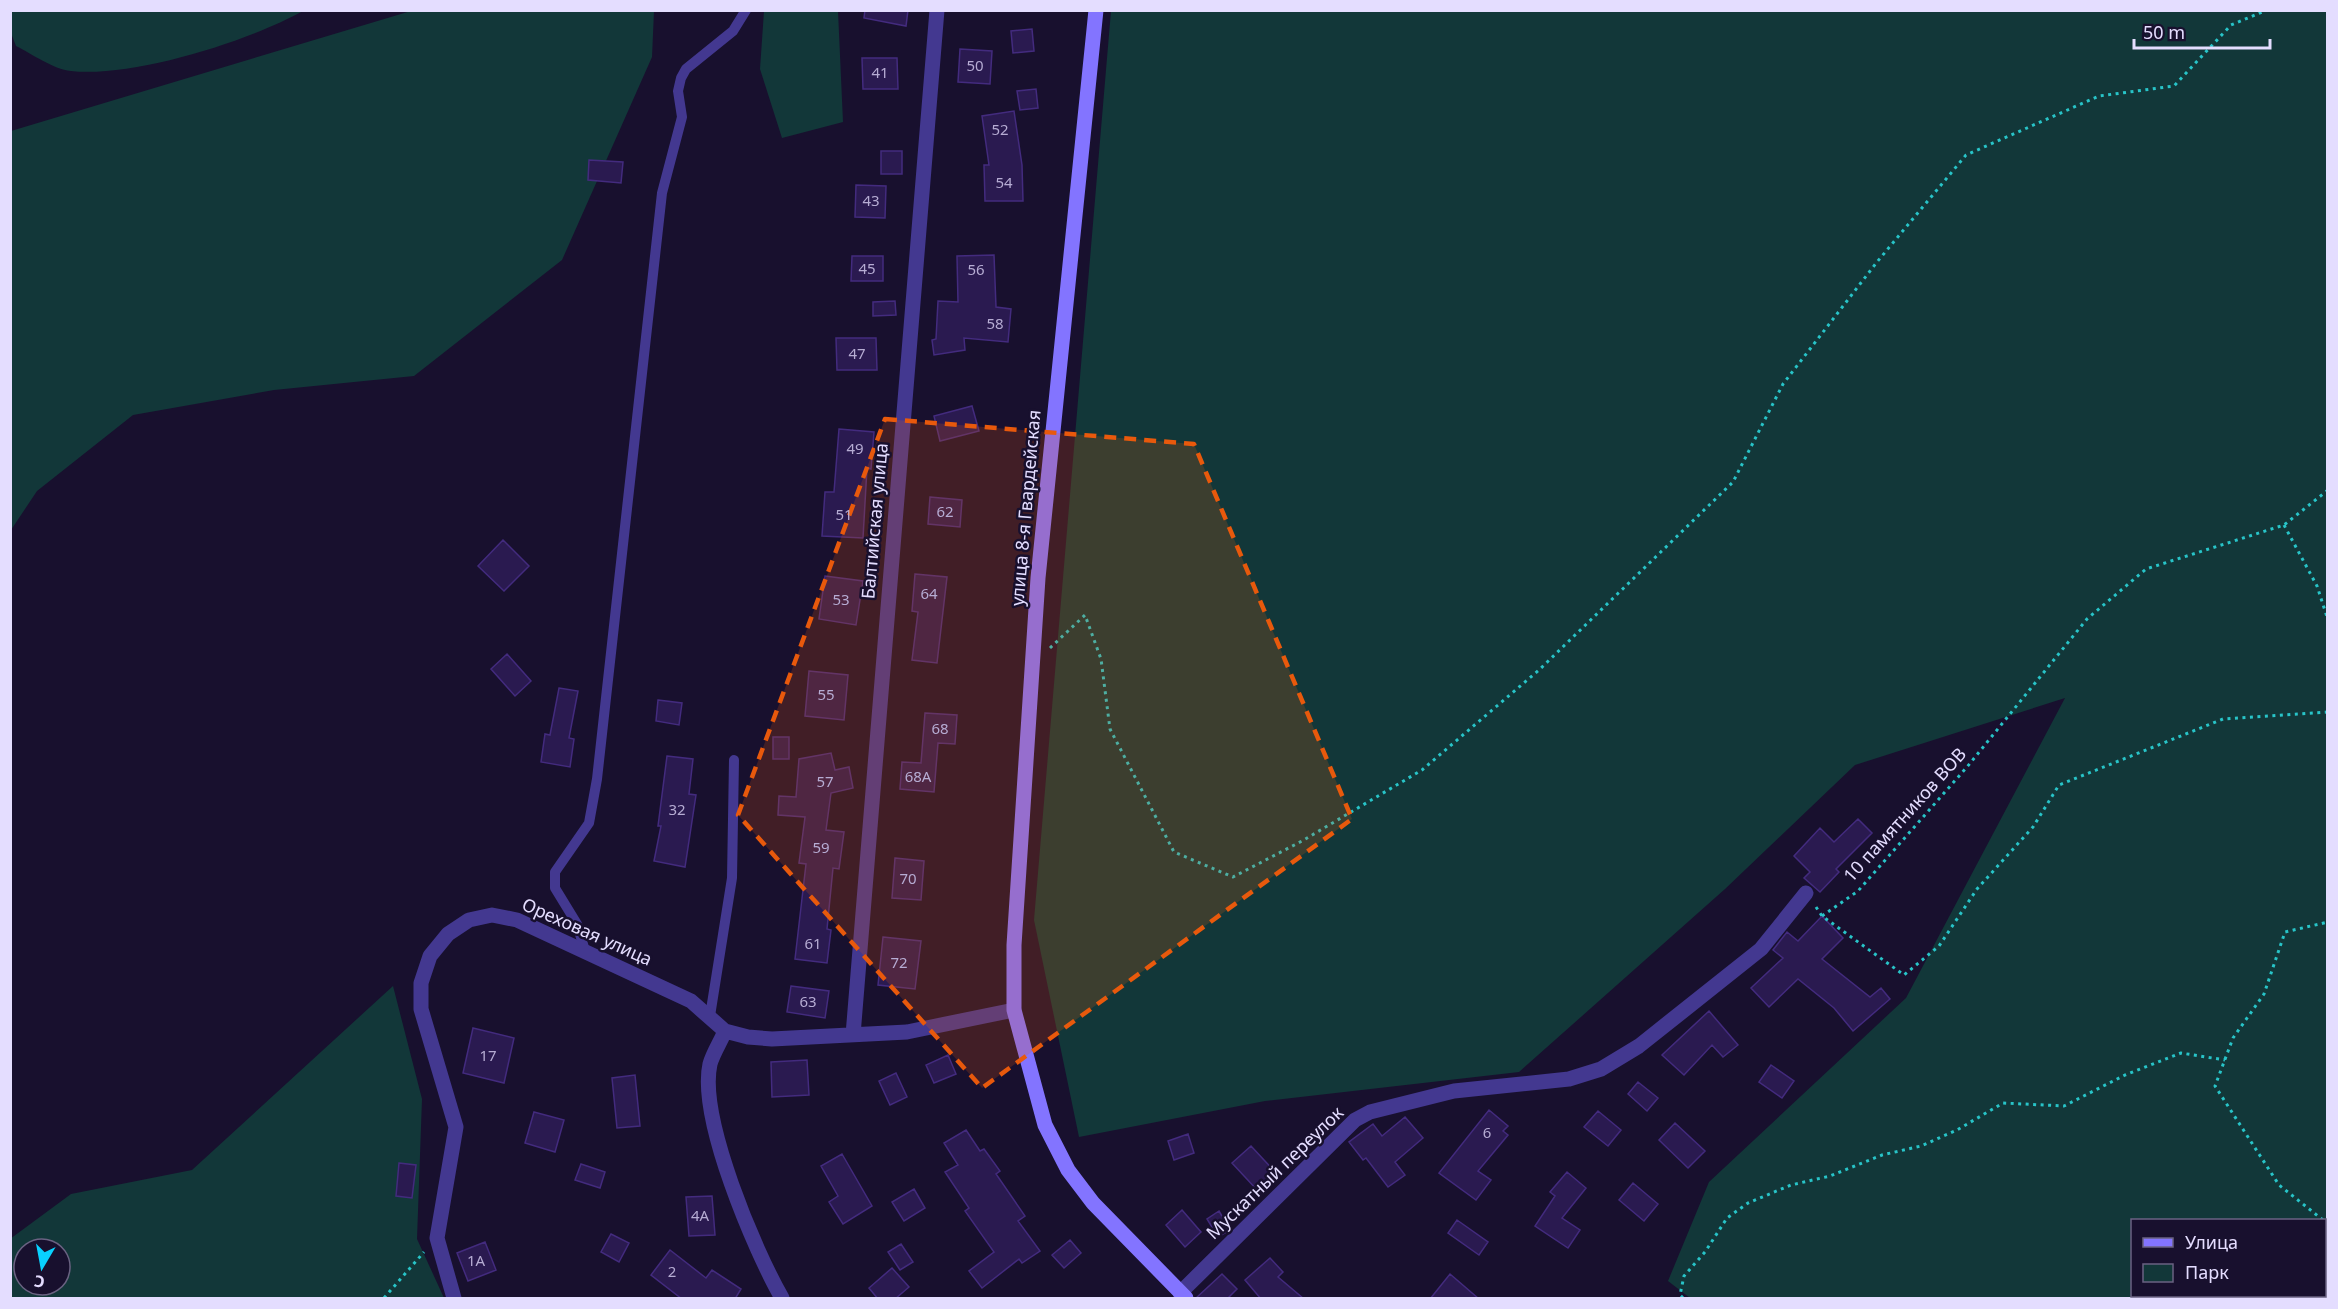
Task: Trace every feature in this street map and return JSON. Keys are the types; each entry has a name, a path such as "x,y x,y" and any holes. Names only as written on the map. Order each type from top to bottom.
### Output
{"street":[{"name":"Балтийская улица","path":"853,1035 937,10"},
{"name":"улица 8-я Гвардейская","path":"1096,10 1038,578 1014,945 1014,1010 1045,1125 1068,1170 1093,1203 1183,1296"},
{"name":"Мускатный переулок","path":"1183,1296 1355,1120 1370,1112 1478,1086 1569,1080 1601,1069 1639,1046 1761,948 1806,893"},
{"name":"Ореховая улица","path":"437,1238 456,1127 421,1009 421,983 429,956 448,934 469,920 492,915 517,920 691,1002 725,1031"},
{"path":"782,1299 743,1219 717,1134 709,1088 710,1064 725,1031 748,1037 772,1039 853,1035 936,1028 1014,1010"},
{"path":"437,1238 454,1299"}],"lane":[{"path":"585,951 577,924 555,888 555,872 589,823 597,778 662,193 682,117 678,91 686,69 733,31 746,10"},
{"path":"710,1016 732,878 734,760"}],"path":[{"path":"1032,666 1085,615 1101,659 1110,729 1174,852 1233,877 1302,841 1422,770 1539,670 1733,482 1783,384 1877,262 1966,155 2099,96 2174,86 2231,25 2267,10"},
{"name":"10 памятников ВОВ","path":"2328,490 2284,525 2146,570 2087,619 1967,767 1858,891 1822,916 1904,975 1939,946 1977,889 2033,827 2059,785 2223,719 2328,712"},
{"path":"2284,525 2317,586 2328,620"},
{"path":"2321,1219 2279,1185 2216,1086 2233,1038 2264,994 2285,932 2328,922"},
{"path":"1683,1299 1680,1295 1684,1276 1705,1252 1727,1218 1748,1203 1791,1185 1830,1176 1882,1155 1921,1146 1958,1130 2003,1103 2064,1106 2125,1075 2181,1053 2225,1060"},
{"path":"384,1299 437,1238"}],"highlighted area":[{"path":"885,419 1194,444 1352,819 982,1088 738,815"}],"green space":[{"path":"10,11 303,11 253,34 190,55 125,69 96,72 64,70 16,46 11,33"},
{"path":"411,11 654,11 652,57 562,260 414,376 274,390 133,415 37,491 11,530 11,131"},
{"path":"764,11 838,11 843,122 782,138 760,69"},
{"path":"1111,11 2327,11 2327,1298 1690,1298 1668,1281 1709,1182 1906,998 2065,698 1855,765 1725,889 1519,1072 1265,1101 1079,1137 1034,920"},
{"path":"393,986 422,1099 417,1239 444,1298 11,1298 10,1239 12,1238 12,1297 72,1297 72,1237 13,1237 71,1194 192,1170"}],"building":[{"path":"865,10 908,10 906,26 864,18"},
{"path":"1032,29 1034,51 1013,53 1011,31"},
{"path":"960,49 992,51 990,84 958,82"},
{"path":"862,58 897,58 898,89 863,89"},
{"path":"1036,89 1038,108 1020,110 1017,91"},
{"path":"1014,111 1022,165 1023,201 985,201 984,165 989,165 982,116"},
{"path":"881,151 902,151 902,174 881,174"},
{"path":"589,160 623,162 621,183 588,180"},
{"path":"856,185 886,186 885,218 855,217"},
{"path":"994,255 996,307 1011,309 1008,342 964,338 965,350 934,355 932,340 936,339 938,301 958,302 957,256"},
{"path":"852,256 883,256 883,281 851,281"},
{"path":"895,301 896,315 873,316 873,302"},
{"path":"836,338 876,338 877,370 837,370"},
{"path":"972,406 979,431 940,441 934,416"},
{"path":"839,429 874,432 871,469 867,468 863,538 822,536 825,492 834,492"},
{"path":"930,497 962,500 960,527 928,524"},
{"path":"503,540 529,566 504,591 478,566"},
{"path":"915,574 947,577 937,663 912,660 918,612 912,611"},
{"path":"825,576 863,581 856,625 819,619"},
{"path":"507,654 531,681 515,696 491,669"},
{"path":"809,671 848,675 844,720 805,716"},
{"path":"559,688 578,691 569,738 574,739 570,767 541,762 545,734 550,735"},
{"path":"658,700 682,703 679,725 656,721"},
{"path":"925,713 957,715 955,744 938,743 934,792 900,789 902,762 921,763"},
{"path":"773,737 789,737 789,759 773,759"},
{"path":"831,753 835,770 849,767 853,788 831,793 826,830 844,832 839,869 833,868 827,929 831,930 827,963 795,959 806,864 799,863 805,817 778,815 779,796 796,797 799,759"},
{"path":"667,756 693,759 689,794 696,795 685,867 654,861 661,826 658,826"},
{"path":"1858,819 1872,833 1836,869 1839,872 1820,892 1804,878 1810,872 1794,856 1820,828 1834,842"},
{"path":"895,858 924,861 921,900 892,898"},
{"path":"1822,916 1843,938 1822,959 1870,997 1881,988 1890,999 1853,1031 1834,1008 1798,979 1769,1007 1751,988 1783,958 1773,950 1787,932 1798,941"},
{"path":"883,937 921,941 915,989 878,985"},
{"path":"791,986 829,991 825,1018 787,1012"},
{"path":"1709,1011 1738,1045 1723,1057 1712,1045 1684,1075 1662,1055"},
{"path":"473,1028 514,1038 504,1083 463,1073"},
{"path":"948,1055 956,1074 934,1083 926,1065"},
{"path":"807,1060 809,1095 772,1097 771,1062"},
{"path":"1771,1065 1794,1081 1782,1098 1759,1082"},
{"path":"896,1073 907,1097 890,1105 879,1081"},
{"path":"635,1075 640,1126 617,1128 612,1078"},
{"path":"1638,1082 1658,1098 1647,1111 1628,1094"},
{"path":"1489,1110 1508,1126 1503,1131 1508,1135 1478,1171 1491,1180 1476,1200 1439,1173"},
{"path":"1598,1111 1621,1130 1608,1146 1584,1127"},
{"path":"534,1112 564,1120 555,1152 525,1143"},
{"path":"1405,1117 1423,1138 1395,1162 1405,1175 1388,1187 1366,1158 1363,1160 1349,1142 1373,1124 1382,1136"},
{"path":"1675,1123 1705,1151 1688,1168 1659,1140"},
{"path":"966,1130 980,1151 984,1149 1000,1171 996,1174 1025,1216 1018,1221 1040,1251 1022,1263 1019,1259 982,1288 969,1271 994,1252 965,1211 969,1208 945,1172 958,1165 944,1143"},
{"path":"1188,1134 1194,1153 1174,1160 1168,1141"},
{"path":"1251,1146 1277,1174 1258,1191 1232,1163"},
{"path":"842,1154 872,1206 843,1224 829,1202 838,1196 821,1166"},
{"path":"399,1163 416,1165 412,1198 396,1196"},
{"path":"581,1164 605,1172 600,1188 575,1180"},
{"path":"1567,1172 1586,1188 1562,1218 1580,1230 1568,1248 1535,1226 1555,1196 1550,1192"},
{"path":"1633,1183 1658,1204 1644,1221 1619,1200"},
{"path":"914,1189 925,1208 904,1221 892,1202"},
{"path":"712,1196 715,1235 689,1236 686,1197"},
{"path":"1182,1210 1201,1232 1185,1247 1166,1225"},
{"path":"1219,1211 1230,1230 1218,1237 1207,1219"},
{"path":"1457,1220 1488,1242 1479,1255 1448,1233"},
{"path":"611,1234 629,1243 619,1262 601,1252"},
{"path":"1070,1240 1081,1253 1064,1268 1052,1255"},
{"path":"485,1242 496,1270 468,1281 457,1253"},
{"path":"901,1244 913,1262 900,1270 888,1252"},
{"path":"670,1250 706,1278 712,1270 741,1289 735,1299 682,1299 651,1275"},
{"path":"1270,1258 1283,1272 1278,1277 1304,1299 1261,1299 1245,1280"},
{"path":"892,1268 909,1287 895,1299 878,1299 869,1288"},
{"path":"1222,1274 1237,1289 1227,1299 1195,1299"},
{"path":"1450,1274 1479,1299 1430,1299"}]}
